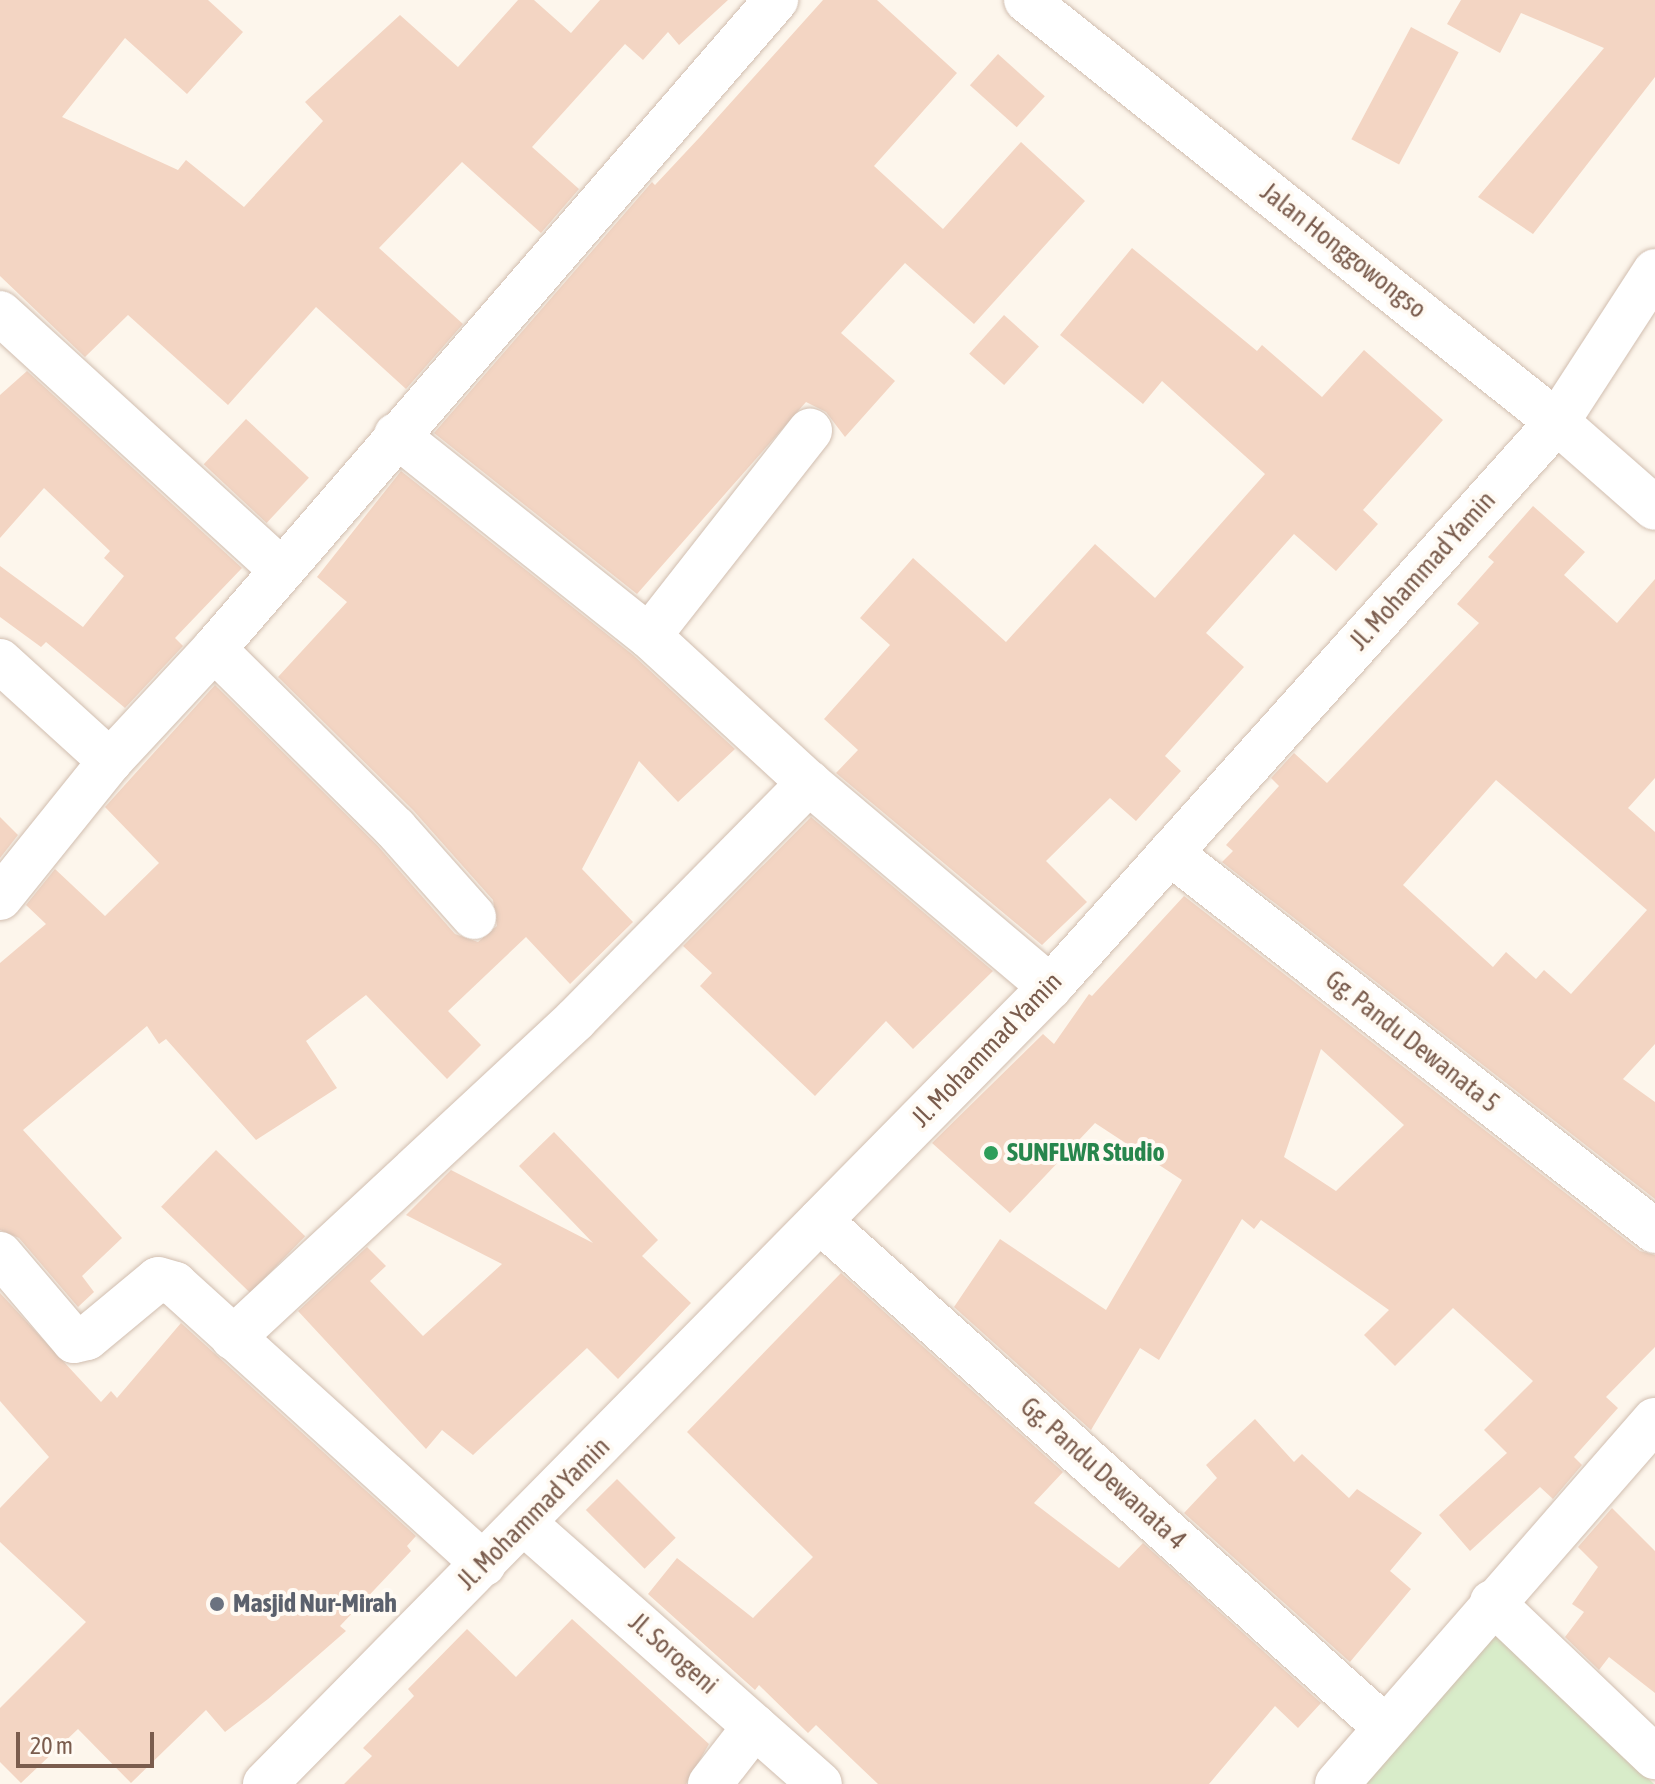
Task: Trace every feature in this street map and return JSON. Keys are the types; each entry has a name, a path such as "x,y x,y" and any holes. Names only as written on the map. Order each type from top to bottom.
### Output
{"street":[{"path":"0,898 110,761 214,649 396,435 776,0"},
{"name":"Jalan Honggowongso","path":"1026,0 1557,422 1655,508"},
{"name":"Jl. Mohammad Yamin","path":"265,1784 525,1524 1050,987 1557,422 1655,271"},
{"path":"0,313 281,570"},
{"path":"649,636 810,431"},
{"path":"396,435 649,636 809,783 1050,987"},
{"path":"214,649 395,828 474,917"},
{"path":"0,661 110,761"},
{"path":"233,1338 576,1019 809,783"},
{"name":"Gg. Pandu Dewanata 5","path":"1170,853 1655,1231"},
{"name":"Gg. Pandu Dewanata 4","path":"820,1221 1385,1727"},
{"path":"0,1254 70,1339 87,1338 163,1278 484,1564"},
{"path":"1337,1784 1492,1602 1655,1420"},
{"name":"Jl. Sorogeni","path":"525,1524 820,1784"},
{"path":"1492,1602 1655,1757"},
{"path":"710,1784 755,1726"}],"green space":[{"path":"1493,1627 1654,1784 1359,1784"}],"building":[{"path":"0,0 208,0 243,32 187,94 125,38 62,117 178,170 186,160 244,207 323,121 305,102 400,15 458,67 518,0 534,0 571,33 600,0 728,0 679,45 668,32 643,60 625,44 532,147 579,189 541,233 462,162 379,248 463,324 406,389 316,307 228,405 128,315 85,357 0,276"},
{"path":"823,0 877,0 957,73 874,166 943,229 1021,142 1085,201 974,324 905,263 841,333 895,381 845,437 826,412 806,402 637,594 434,433 652,182 655,185"},
{"path":"1461,0 1655,0 1655,77 1533,234 1478,197 1604,48 1521,13 1500,53 1447,24"},
{"path":"1411,27 1459,52 1399,164 1351,139"},
{"path":"998,54 1045,96 1017,127 970,85"},
{"path":"1132,248 1257,351 1262,345 1322,397 1364,350 1443,420 1363,510 1378,524 1336,571 1294,534 1206,633 1244,667 1165,756 1181,771 1136,821 1110,798 1046,861 1087,902 1042,945 836,773 858,750 824,719 890,645 860,618 913,558 1006,642 1095,544 1155,598 1265,474 1162,381 1143,404 1060,335"},
{"path":"1004,315 1039,346 1004,385 969,354"},
{"path":"27,371 242,568 175,638 183,646 125,708 46,642 41,647 0,617 0,566 83,627 124,576 104,558 110,551 44,488 0,538 0,395"},
{"path":"246,419 309,478 267,523 204,464"},
{"path":"401,471 633,655 735,749 678,802 639,761 582,869 633,922 570,984 526,937 448,1011 481,1045 447,1079 366,995 306,1041 337,1088 256,1140 166,1039 159,1044 147,1026 23,1130 122,1238 82,1276 94,1292 78,1307 19,1238 0,1230 0,963 46,924 26,905 55,869 105,916 159,863 105,807 215,685 377,845 455,934 478,942 497,926 493,900 413,810 278,677 347,602 317,577"},
{"path":"1533,506 1585,552 1564,575 1617,623 1655,579 1655,778 1628,808 1655,832 1655,1044 1623,1079 1655,1102 1655,1199 1222,862 1233,851 1226,845 1279,786 1271,778 1294,753 1327,783 1479,623 1457,604 1494,562 1488,557","holes":["1496,780 1647,910 1571,994 1544,970 1536,979 1506,952 1493,967 1403,885"]},
{"path":"0,817 18,835 0,858"},
{"path":"811,817 993,971 913,1049 886,1021 815,1096 700,986 712,973 683,946"},
{"path":"1184,896 1640,1251 1655,1255 1655,1347 1606,1397 1618,1408 1574,1457 1582,1465 1553,1499 1540,1487 1470,1551 1439,1515 1507,1453 1484,1430 1533,1381 1453,1308 1395,1366 1364,1335 1389,1310 1261,1220 1254,1229 1242,1219 1159,1360 1140,1348 1091,1430 954,1307 1000,1239 1106,1310 1182,1180 1095,1123 1010,1213 932,1143 1043,1034 1054,1044 1089,994 1092,996","holes":["1321,1049 1404,1125 1336,1191 1284,1157"]},
{"path":"554,1132 658,1240 642,1256 691,1303 618,1379 587,1348 473,1455 442,1430 426,1449 298,1311 367,1247 386,1266 370,1281 423,1336 502,1264 406,1215 451,1170 593,1243 519,1166"},
{"path":"216,1150 305,1236 250,1293 161,1207"},
{"path":"841,1273 1063,1472 1034,1503 1119,1568 1143,1543 1321,1703 1298,1728 1275,1706 1209,1784 878,1784 816,1725 808,1733 759,1685 755,1690 648,1594 677,1558 753,1618 813,1557 687,1432"},
{"path":"0,1293 101,1402 111,1391 117,1398 181,1323 416,1536 407,1546 411,1551 340,1626 346,1631 268,1699 225,1732 206,1710 131,1783 78,1729 21,1783 0,1762 0,1708 86,1622 0,1542 0,1508 49,1457 0,1401"},
{"path":"1255,1419 1294,1462 1302,1454 1349,1498 1357,1489 1422,1533 1390,1571 1411,1589 1350,1662 1184,1513 1217,1478 1206,1465"},
{"path":"617,1479 676,1538 645,1569 586,1510"},
{"path":"1612,1508 1655,1551 1655,1693 1609,1657 1599,1670 1565,1637 1584,1612 1572,1604 1598,1567 1578,1547"},
{"path":"572,1619 709,1744 686,1784 344,1784 372,1756 363,1748 414,1696 408,1689 467,1629 516,1677"}],"place":[{"name":"SUNFLWR Studio","path":"991,1153"},
{"name":"Masjid Nur-Mirah","path":"217,1604"}]}
